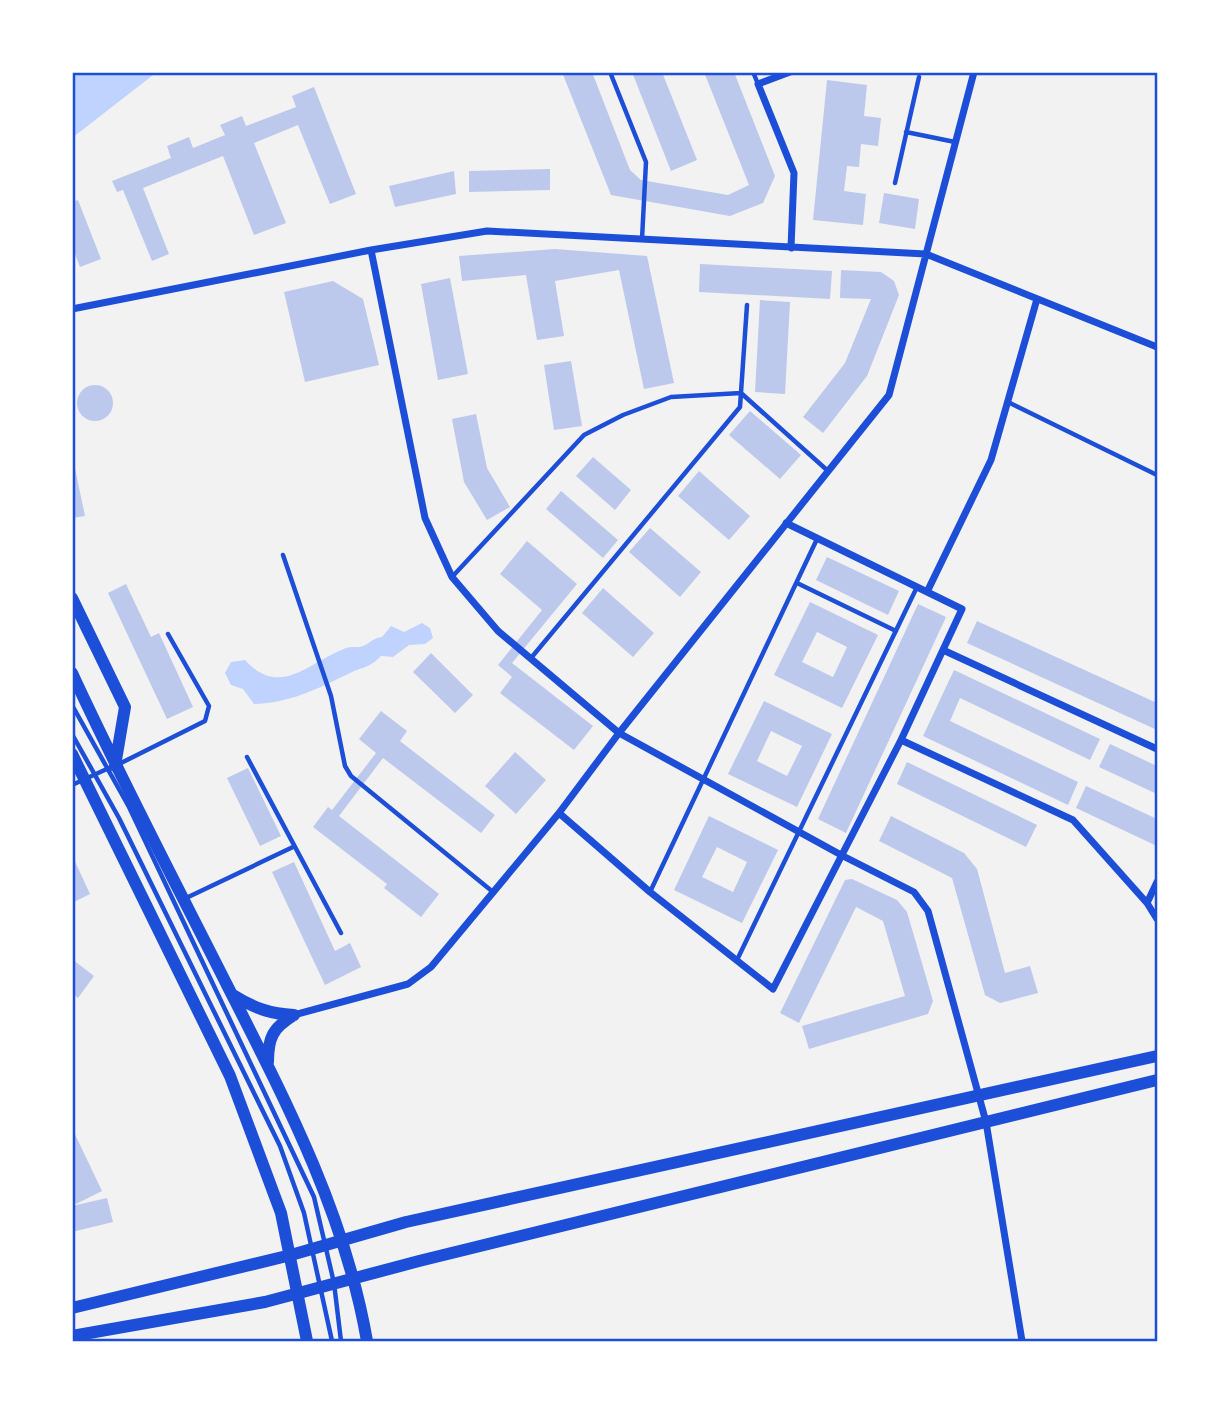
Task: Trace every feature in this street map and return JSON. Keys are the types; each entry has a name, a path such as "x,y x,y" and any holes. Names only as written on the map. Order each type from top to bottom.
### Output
{"main road":[{"path":"72,598 125,707 112,767"},
{"path":"72,673 112,767 184,900 302,1134 343,1241 367,1341"},
{"path":"72,754 230,1076 281,1213 307,1341"},
{"path":"72,769 83,779"},
{"path":"232,994 256,1009 294,1015"},
{"path":"268,1066 268,1040 277,1026 294,1015"},
{"path":"72,1308 291,1255 406,1222 1157,1056"},
{"path":"72,1336 160,1323 298,1292 1157,1080"}],"street":[{"path":"790,72 758,84 794,173 791,248"},
{"path":"294,1015 408,984 431,967 559,813 619,733 889,395 974,72"},
{"path":"72,309 370,250 487,231 926,254 1157,347"},
{"path":"370,250 425,518 452,577 498,631 619,733 799,833 914,892 928,911 986,1122 1021,1341"},
{"path":"927,592 991,460 1037,299"},
{"path":"559,813 650,892 773,989 901,740 962,610 786,523"},
{"path":"943,650 1157,749"},
{"path":"901,740 1073,820 1147,903 1157,919"},
{"path":"1147,903 1157,882"}],"lane":[{"path":"610,72 646,162 642,240"},
{"path":"753,72 758,84"},
{"path":"895,183 919,77"},
{"path":"906,132 956,143"},
{"path":"531,658 740,407 747,305"},
{"path":"452,577 584,435 623,415 671,397 741,393 828,471"},
{"path":"1007,402 1157,475"},
{"path":"650,892 817,538"},
{"path":"283,555 331,696 345,766 351,776 494,893"},
{"path":"797,583 896,631"},
{"path":"737,960 917,587"},
{"path":"83,779 205,721 209,706 168,634"},
{"path":"72,705 112,767 314,1197 327,1245 332,1341"},
{"path":"72,734 83,779 257,1096 293,1178 313,1249 327,1285 341,1341"},
{"path":"247,757 341,933"},
{"path":"184,900 293,847"}],"water":[{"path":"72,72 157,72 72,138"},
{"path":"422,623 430,628 433,638 425,644 409,645 393,657 381,656 368,666 291,698 254,704 243,689 231,685 225,673 231,662 245,660 270,677 295,674 346,648 361,647 382,637 391,626 404,632"}],"building":[{"path":"562,72 592,72 630,170 641,180 728,195 749,185 704,72 734,72 775,176 763,203 730,216 611,195"},
{"path":"632,72 662,72 697,160 671,171"},
{"path":"827,80 867,85 864,116 881,118 878,146 861,144 859,167 847,166 844,191 866,194 863,225 813,220"},
{"path":"314,87 356,194 330,204 298,125 254,143 286,223 254,235 223,156 143,188 169,254 152,261 123,190 117,192 112,181 171,158 167,146 189,137 193,148 225,135 220,125 242,116 246,126 296,107 292,96"},
{"path":"550,169 550,190 469,192 469,171"},
{"path":"454,171 456,194 395,207 389,186"},
{"path":"884,193 919,199 915,229 879,223"},
{"path":"78,200 101,259 80,267 72,246 72,202"},
{"path":"555,249 647,256 674,383 644,389 619,270 555,281 564,336 537,340 526,275 462,281 459,256"},
{"path":"700,264 832,271 830,299 699,292"},
{"path":"841,270 881,272 894,281 899,295 867,376 823,433 803,417 845,363 871,299 840,298"},
{"path":"450,278 468,374 438,380 421,284"},
{"path":"333,281 363,299 379,365 305,382 284,292"},
{"path":"760,300 790,302 785,394 755,392"},
{"path":"571,361 582,426 554,430 544,365"},
{"path":"95,385 108,390 113,403 108,416 95,421 82,416 77,403 82,390"},
{"path":"750,411 801,455 780,479 729,435"},
{"path":"476,414 487,468 510,507 487,520 464,482 452,419"},
{"path":"593,457 631,490 615,510 576,476"},
{"path":"72,460 85,516 72,518"},
{"path":"699,471 750,516 729,540 678,496"},
{"path":"561,491 618,540 603,558 546,509"},
{"path":"650,528 701,572 680,597 629,552"},
{"path":"527,541 577,584 512,663 593,726 574,750 500,693 512,677 498,665 542,610 500,574"},
{"path":"827,557 899,591 888,615 816,580"},
{"path":"126,584 151,637 159,633 193,707 167,719 108,593"},
{"path":"603,588 654,633 633,657 582,613"},
{"path":"810,602 878,635 842,708 774,675","holes":["817,632 847,647 833,677 802,662"]},
{"path":"918,604 946,617 846,833 818,819"},
{"path":"977,621 1157,703 1157,730 967,643"},
{"path":"431,653 473,695 455,713 413,672"},
{"path":"954,670 1100,739 1090,760 960,698 950,721 1078,782 1068,805 923,736"},
{"path":"764,701 832,734 797,807 728,774","holes":["771,731 802,746 787,776 757,761"]},
{"path":"381,711 407,731 400,741 495,815 481,833 383,758 339,816 439,894 421,917 384,888 387,884 313,827 328,807 332,810 376,753 359,739"},
{"path":"1110,744 1157,766 1157,794 1099,767"},
{"path":"515,752 546,780 516,814 485,786"},
{"path":"907,762 1037,825 1026,847 897,784"},
{"path":"248,768 281,836 260,846 227,778"},
{"path":"1086,786 1157,819 1157,846 1076,808"},
{"path":"709,816 778,850 742,923 674,890","holes":["717,847 747,862 733,892 702,877"]},
{"path":"891,816 964,853 977,869 1005,973 1030,966 1038,993 1000,1003 985,995 952,878 879,841"},
{"path":"72,855 90,894 72,903"},
{"path":"294,862 335,951 350,943 361,967 325,985 272,872"},
{"path":"852,879 897,900 907,912 933,1001 928,1014 809,1049 802,1026 905,996 883,921 856,907 799,1023 780,1013 845,880"},
{"path":"72,959 94,976 78,998 72,993"},
{"path":"72,1128 102,1191 76,1204 72,1195"},
{"path":"107,1198 113,1222 72,1232 72,1206"}]}
